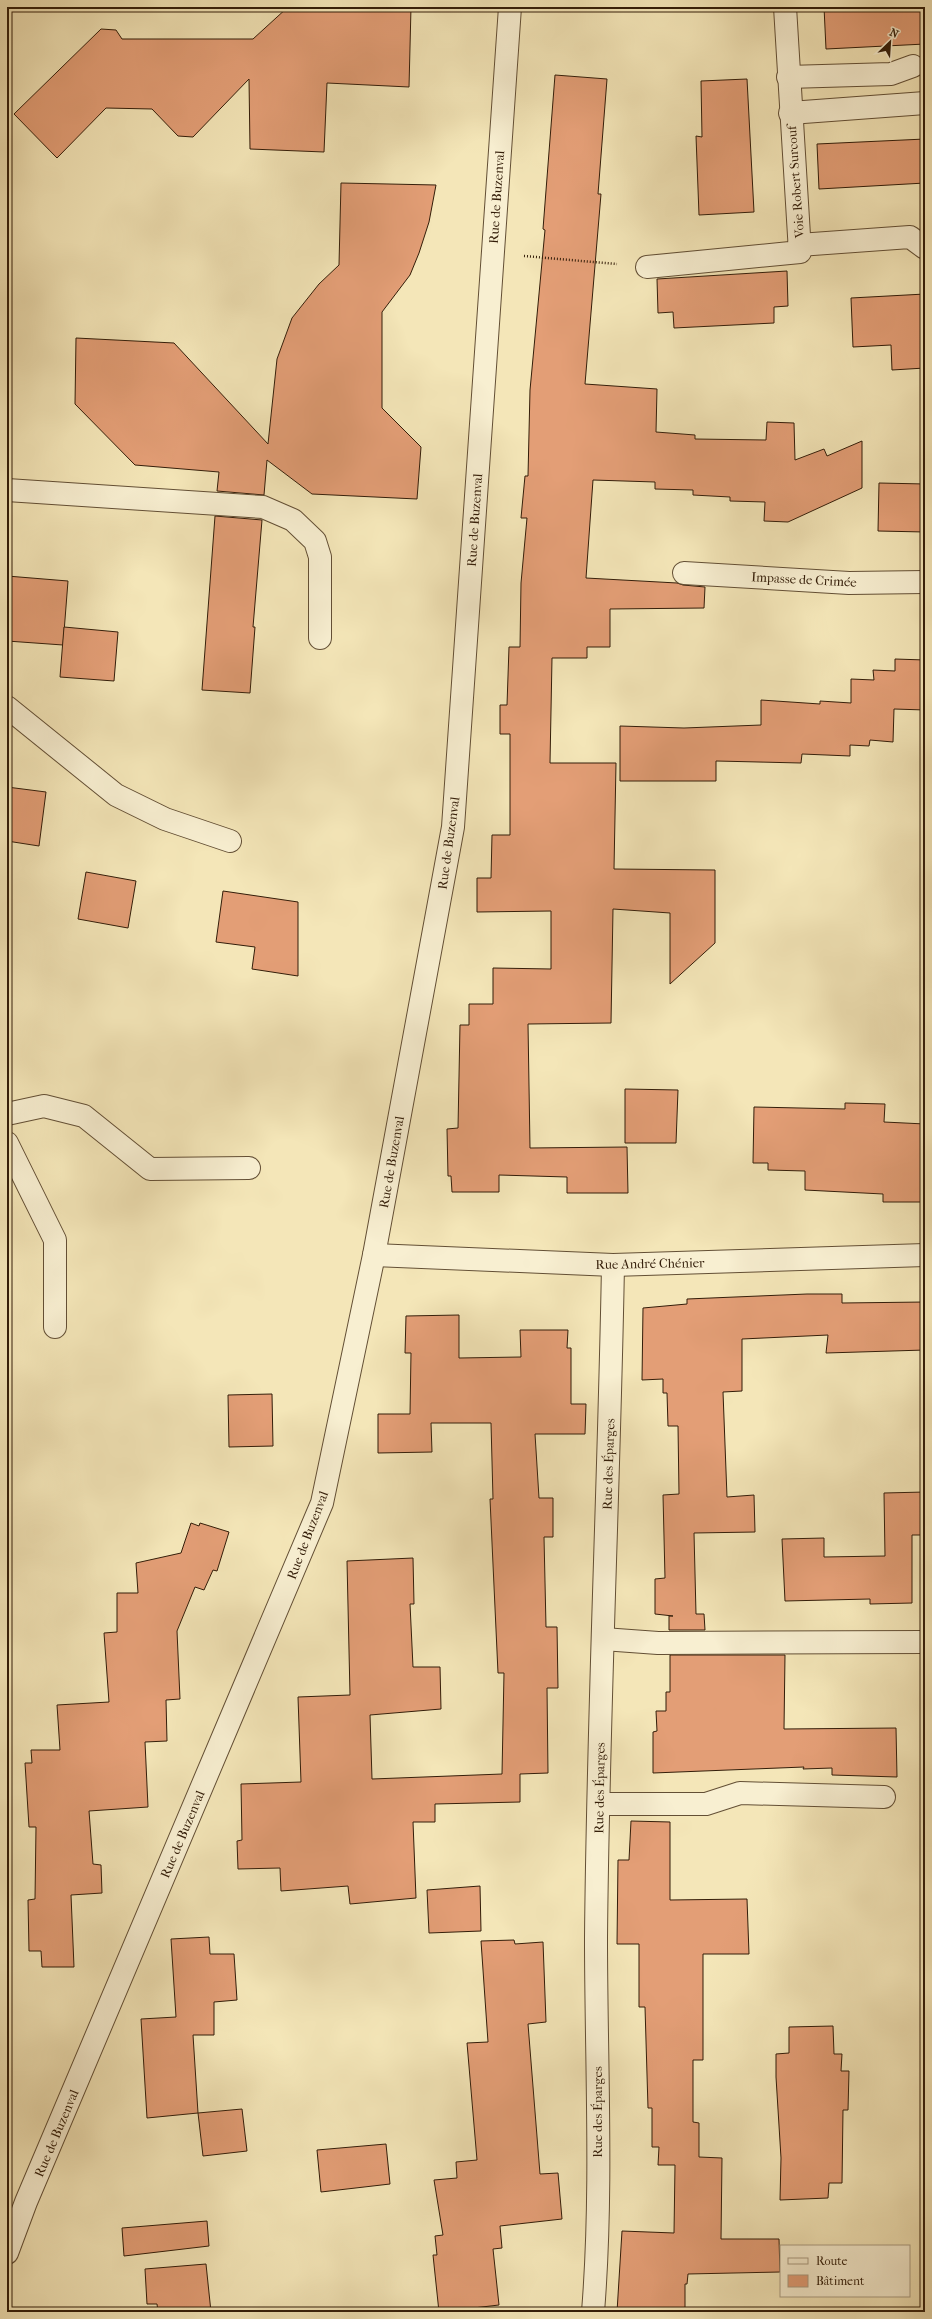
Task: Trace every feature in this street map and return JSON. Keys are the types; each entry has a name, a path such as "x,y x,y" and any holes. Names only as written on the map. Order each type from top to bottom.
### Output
{"street":[{"name":"Rue de Buzenval","path":"7,2253 30,2195 322,1503 374,1255 452,827 510,7"},
{"name":"Voie Robert Surcouf","path":"647,267 800,252 790,113 785,7"},
{"path":"788,77 891,74 913,66"},
{"path":"790,113 925,103"},
{"path":"799,245 910,237 925,248"},
{"path":"7,490 263,507 293,520 314,541 320,557 320,638"},
{"name":"Impasse de Crimée","path":"684,573 849,583 925,582"},
{"path":"7,707 116,795 164,819 230,841"},
{"path":"7,1114 44,1106 84,1116 150,1169 249,1168"},
{"path":"7,1143 55,1240 55,1327"},
{"name":"Rue André Chénier","path":"374,1255 613,1265 925,1255"},
{"name":"Rue des Éparges","path":"593,2312 598,2246 596,1939 613,1265"},
{"path":"603,1639 658,1643 925,1642"},
{"path":"599,1804 706,1804 740,1793 884,1797"}],"path":[{"path":"492,253 647,267"}],"building":[{"path":"288,7 411,7 409,87 327,83 324,152 250,149 249,79 193,137 178,136 152,109 106,108 57,158 14,114 101,29 116,30 122,39 253,39"},
{"path":"824,7 925,7 925,44 826,49"},
{"path":"555,75 607,79 598,194 601,194 585,384 657,389 656,432 695,435 695,439 766,440 767,422 794,423 795,460 824,449 827,456 862,441 862,488 788,522 764,521 765,502 730,501 730,497 693,495 693,490 655,489 655,482 593,480 586,578 677,583 705,587 704,608 610,609 610,647 587,647 587,658 552,658 550,763 616,763 614,869 715,870 715,943 670,984 670,913 613,909 611,1023 528,1024 530,1148 627,1147 628,1193 567,1193 567,1177 499,1175 499,1192 452,1192 451,1176 448,1176 447,1129 458,1128 460,1025 469,1025 469,1004 493,1004 493,968 551,969 551,911 477,912 477,878 491,878 492,835 510,835 510,734 500,734 500,705 507,705 509,647 520,647 521,583 527,518 521,518 525,476 528,476 530,390 545,230 543,229"},
{"path":"747,79 754,212 699,215 696,136 702,137 701,81"},
{"path":"925,139 925,183 819,189 817,144"},
{"path":"341,183 436,185 429,222 410,275 382,312 382,408 421,447 417,499 312,494 267,460 264,495 217,491 219,472 135,465 75,404 76,338 174,343 268,444 277,359 292,318 319,284 339,265"},
{"path":"787,271 788,306 774,307 774,323 674,328 673,312 658,313 657,279"},
{"path":"925,294 925,368 892,370 891,345 853,347 851,298"},
{"path":"879,483 925,484 925,532 878,531"},
{"path":"215,516 262,520 253,627 255,627 250,693 202,690"},
{"path":"7,576 68,581 63,645 7,641"},
{"path":"64,627 118,632 114,681 60,677"},
{"path":"895,659 925,660 925,710 894,709 893,742 870,740 869,746 850,745 850,756 802,754 801,763 716,761 716,781 620,781 620,726 684,728 761,725 761,700 820,704 820,701 851,703 851,679 874,680 873,670 895,671"},
{"path":"7,787 46,792 39,846 7,841"},
{"path":"86,872 136,881 128,928 78,919"},
{"path":"223,891 298,902 298,976 252,969 255,947 216,942"},
{"path":"625,1089 678,1090 676,1143 625,1143"},
{"path":"845,1103 885,1104 884,1122 925,1124 925,1202 883,1202 883,1194 805,1190 805,1171 768,1170 768,1163 753,1163 754,1107 845,1109"},
{"path":"842,1294 842,1303 925,1302 925,1350 826,1353 828,1335 742,1339 742,1391 723,1392 727,1497 754,1495 755,1532 694,1533 696,1614 704,1614 705,1630 669,1630 669,1616 673,1616 655,1614 655,1579 665,1578 663,1495 679,1494 678,1426 668,1426 667,1393 663,1393 663,1379 642,1380 643,1308 687,1304 687,1299"},
{"path":"459,1315 459,1358 521,1357 520,1330 568,1330 567,1348 571,1348 571,1404 586,1404 585,1434 535,1434 539,1498 553,1498 553,1537 544,1537 546,1627 557,1627 558,1688 547,1688 548,1773 520,1774 520,1802 435,1804 435,1822 413,1822 416,1898 350,1904 348,1886 281,1891 280,1868 238,1869 237,1841 242,1840 241,1784 301,1782 298,1697 350,1695 347,1561 413,1558 414,1604 410,1604 413,1667 440,1667 441,1709 370,1715 372,1779 502,1774 504,1673 498,1673 490,1499 493,1499 491,1423 431,1423 432,1452 378,1453 378,1414 410,1414 411,1353 405,1353 406,1316"},
{"path":"272,1394 273,1446 229,1447 228,1395"},
{"path":"925,1492 925,1535 912,1535 912,1603 870,1604 870,1599 785,1601 782,1539 824,1538 824,1557 885,1556 884,1493"},
{"path":"191,1523 199,1526 200,1523 229,1532 217,1571 213,1570 204,1590 195,1587 177,1631 180,1699 166,1700 167,1741 145,1742 148,1807 89,1811 93,1864 101,1865 102,1893 71,1895 74,1967 42,1967 41,1951 29,1951 28,1900 35,1899 36,1827 29,1827 25,1763 32,1763 31,1750 60,1750 57,1705 109,1702 104,1633 117,1632 117,1593 138,1593 136,1563 181,1553"},
{"path":"670,1655 785,1655 784,1729 896,1728 897,1777 832,1775 832,1768 803,1769 804,1767 653,1773 653,1732 657,1731 656,1711 666,1711 666,1692 670,1692"},
{"path":"631,1821 670,1822 670,1900 747,1899 749,1954 703,1954 703,2060 693,2060 693,2122 699,2123 699,2157 722,2158 721,2239 779,2239 780,2272 688,2274 687,2284 685,2284 685,2312 617,2312 622,2231 674,2233 675,2165 658,2165 659,2147 652,2147 652,2108 648,2108 645,2007 639,2007 639,1944 617,1944 618,1860 629,1860"},
{"path":"480,1886 481,1931 429,1933 427,1890"},
{"path":"209,1937 210,1954 234,1954 237,2000 214,2002 214,2035 193,2035 198,2113 147,2118 141,2019 176,2017 171,1939"},
{"path":"514,1940 515,1944 543,1942 546,2022 528,2024 540,2174 558,2173 562,2219 500,2226 502,2248 493,2249 499,2305 439,2312 433,2255 437,2255 435,2236 443,2235 434,2180 457,2178 456,2162 477,2160 467,2043 488,2042 481,1941"},
{"path":"833,2026 834,2054 842,2054 841,2071 849,2071 848,2110 843,2110 842,2183 829,2183 828,2198 780,2200 781,2158 776,2054 789,2053 789,2027"},
{"path":"242,2109 247,2151 203,2156 198,2113"},
{"path":"386,2144 390,2184 321,2192 317,2150"},
{"path":"207,2221 209,2246 124,2256 122,2228"},
{"path":"206,2264 211,2312 158,2312 157,2304 147,2304 145,2269"}]}
